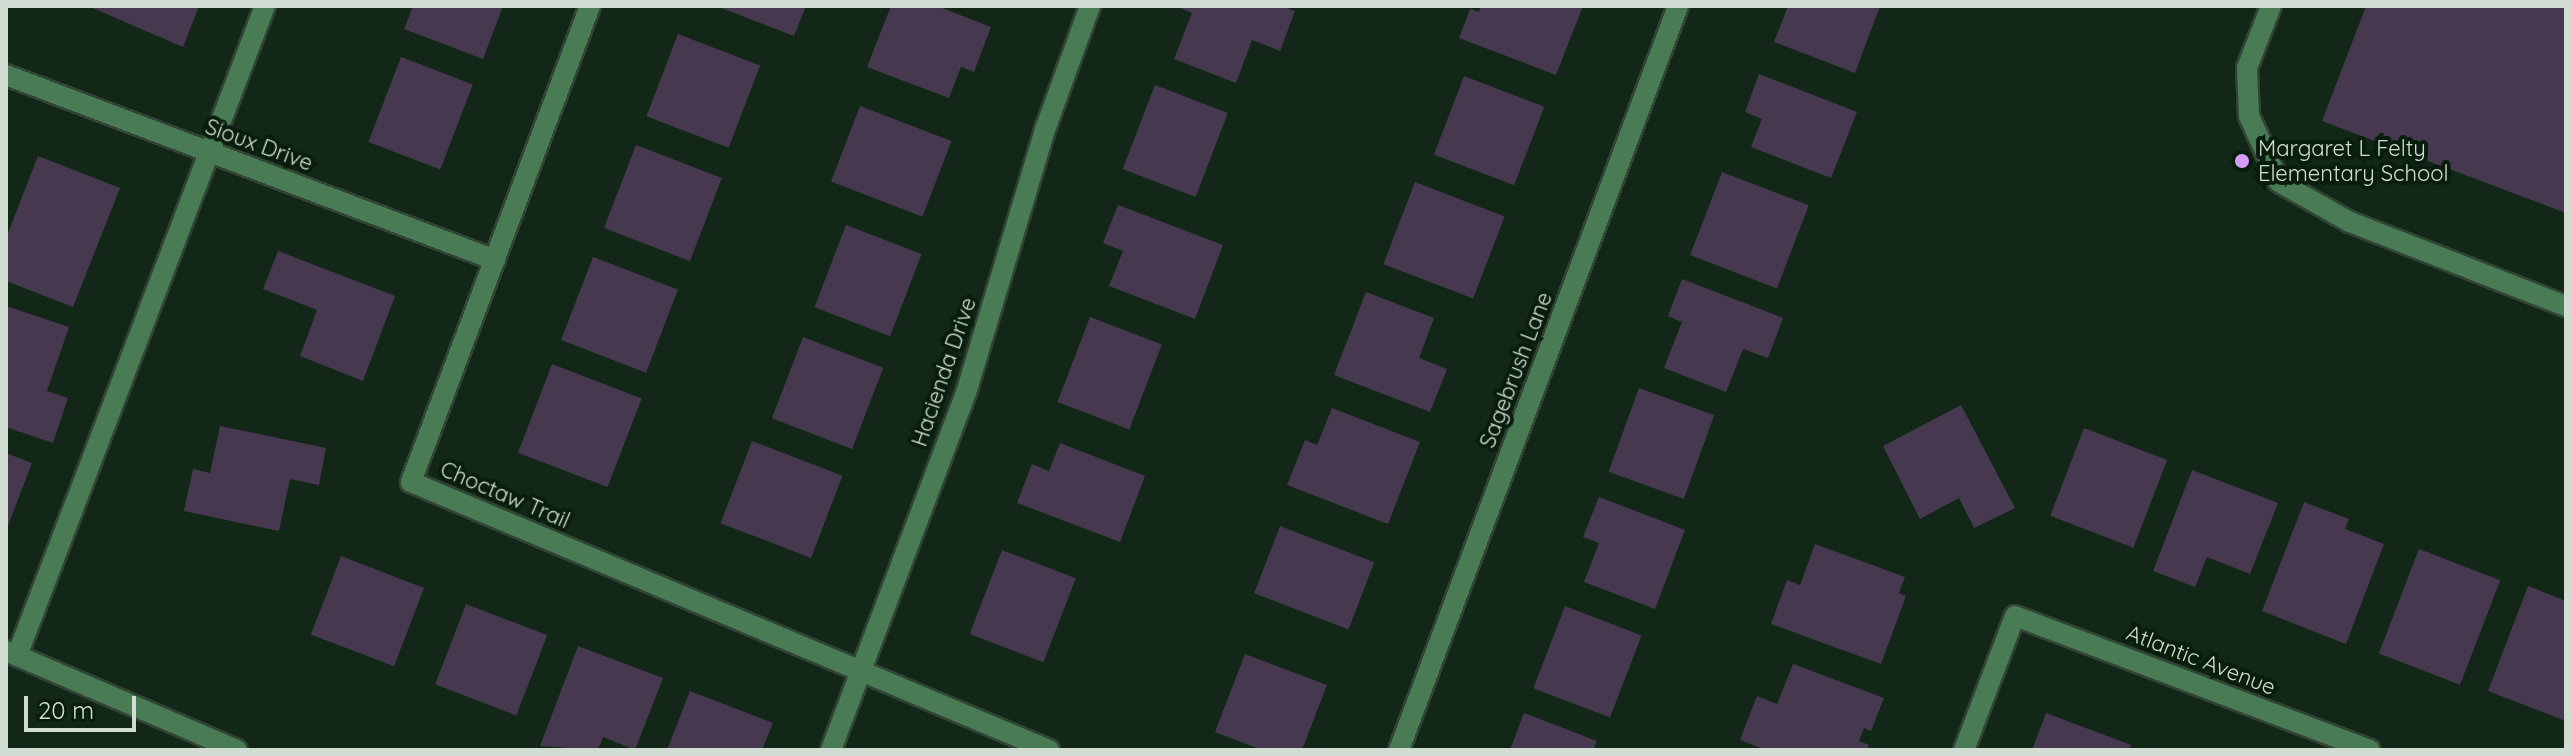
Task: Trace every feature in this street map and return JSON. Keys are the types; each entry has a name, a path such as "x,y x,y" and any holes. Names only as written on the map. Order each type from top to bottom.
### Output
{"street":[{"path":"237,750 12,653 265,6"},
{"name":"Choctaw Trail","path":"590,6 411,482 1049,750"},
{"name":"Hacienda Drive","path":"831,750 966,393 1046,127 1090,6"},
{"name":"Sagebrush Lane","path":"1399,750 1678,6"},
{"path":"2271,6 2247,68 2249,116 2279,182 2350,222 2566,306"},
{"name":"Sioux Drive","path":"6,75 495,260"},
{"name":"Atlantic Avenue","path":"1964,750 2015,616 2370,750"}],"building":[{"path":"88,6 199,6 183,47"},
{"path":"413,6 503,6 483,59 404,29"},
{"path":"716,6 806,6 794,36"},
{"path":"891,6 937,6 991,27 974,72 961,67 949,98 867,67"},
{"path":"1175,6 1282,6 1295,11 1280,51 1252,40 1236,83 1174,59 1192,13"},
{"path":"1481,6 1583,6 1556,75 1459,38 1470,9 1479,12"},
{"path":"1788,6 1880,6 1855,73 1774,42"},
{"path":"2366,6 2566,6 2566,213 2322,121"},
{"path":"678,34 760,66 729,148 646,116"},
{"path":"401,57 473,85 440,170 368,142"},
{"path":"1759,74 1857,112 1831,178 1751,147 1762,119 1745,112"},
{"path":"1464,76 1544,107 1514,185 1434,154"},
{"path":"1155,85 1228,113 1196,197 1123,169"},
{"path":"860,106 951,141 922,217 831,182"},
{"path":"636,145 722,178 690,261 604,228"},
{"path":"38,156 120,188 73,307 6,281 6,238"},
{"path":"1722,172 1809,205 1777,288 1690,255"},
{"path":"1415,182 1505,216 1473,299 1383,264"},
{"path":"1118,205 1223,245 1195,319 1109,286 1123,251 1103,243"},
{"path":"846,225 922,254 890,336 814,307"},
{"path":"278,251 395,296 363,381 300,356 317,310 263,289"},
{"path":"593,257 678,290 646,373 561,340"},
{"path":"1682,279 1783,318 1768,358 1743,349 1726,392 1664,368 1682,322 1668,316"},
{"path":"1366,292 1434,318 1419,358 1447,369 1430,412 1334,375"},
{"path":"6,306 69,327 47,391 68,398 53,443 6,427"},
{"path":"1090,317 1162,345 1129,430 1057,402"},
{"path":"803,337 883,368 852,449 772,418"},
{"path":"552,364 642,398 608,487 518,453"},
{"path":"1639,388 1714,415 1684,499 1609,472"},
{"path":"1961,405 2015,508 1974,528 1959,498 1920,519 1883,446"},
{"path":"1332,408 1420,442 1388,524 1287,485 1305,440 1317,445"},
{"path":"220,426 326,448 319,485 290,479 279,531 184,511 193,469 210,473"},
{"path":"2084,428 2167,460 2133,548 2050,516"},
{"path":"752,441 843,476 811,558 720,523"},
{"path":"1060,443 1145,476 1120,542 1017,503 1032,464 1049,471"},
{"path":"6,453 32,463 6,531"},
{"path":"2192,470 2278,503 2250,574 2207,557 2195,587 2153,571"},
{"path":"1599,497 1685,530 1655,609 1584,582 1599,543 1583,537"},
{"path":"2304,502 2349,519 2345,529 2384,544 2346,644 2262,611"},
{"path":"1280,526 1374,562 1348,629 1254,593"},
{"path":"1815,544 1905,577 1899,593 1906,596 1881,664 1771,624 1787,580 1800,585"},
{"path":"2419,549 2500,580 2460,685 2379,654"},
{"path":"1002,550 1076,578 1043,662 970,634"},
{"path":"341,556 424,588 394,666 311,634"},
{"path":"2528,586 2566,601 2566,721 2488,691"},
{"path":"466,604 547,635 516,715 435,684"},
{"path":"1565,606 1642,635 1610,718 1533,688"},
{"path":"578,646 663,678 635,750 603,737 598,750 540,746"},
{"path":"1245,654 1327,685 1302,750 1262,750 1215,732"},
{"path":"1793,664 1884,698 1871,731 1864,728 1859,741 1869,745 1867,750 1766,750 1740,740 1757,696 1777,704"},
{"path":"690,691 773,723 762,750 667,750"},
{"path":"1524,713 1597,741 1593,750 1510,750"},
{"path":"2046,713 2131,745 2129,750 2032,750"}],"place":[{"name":"Margaret L Felty Elementary School","path":"2242,161"}]}
